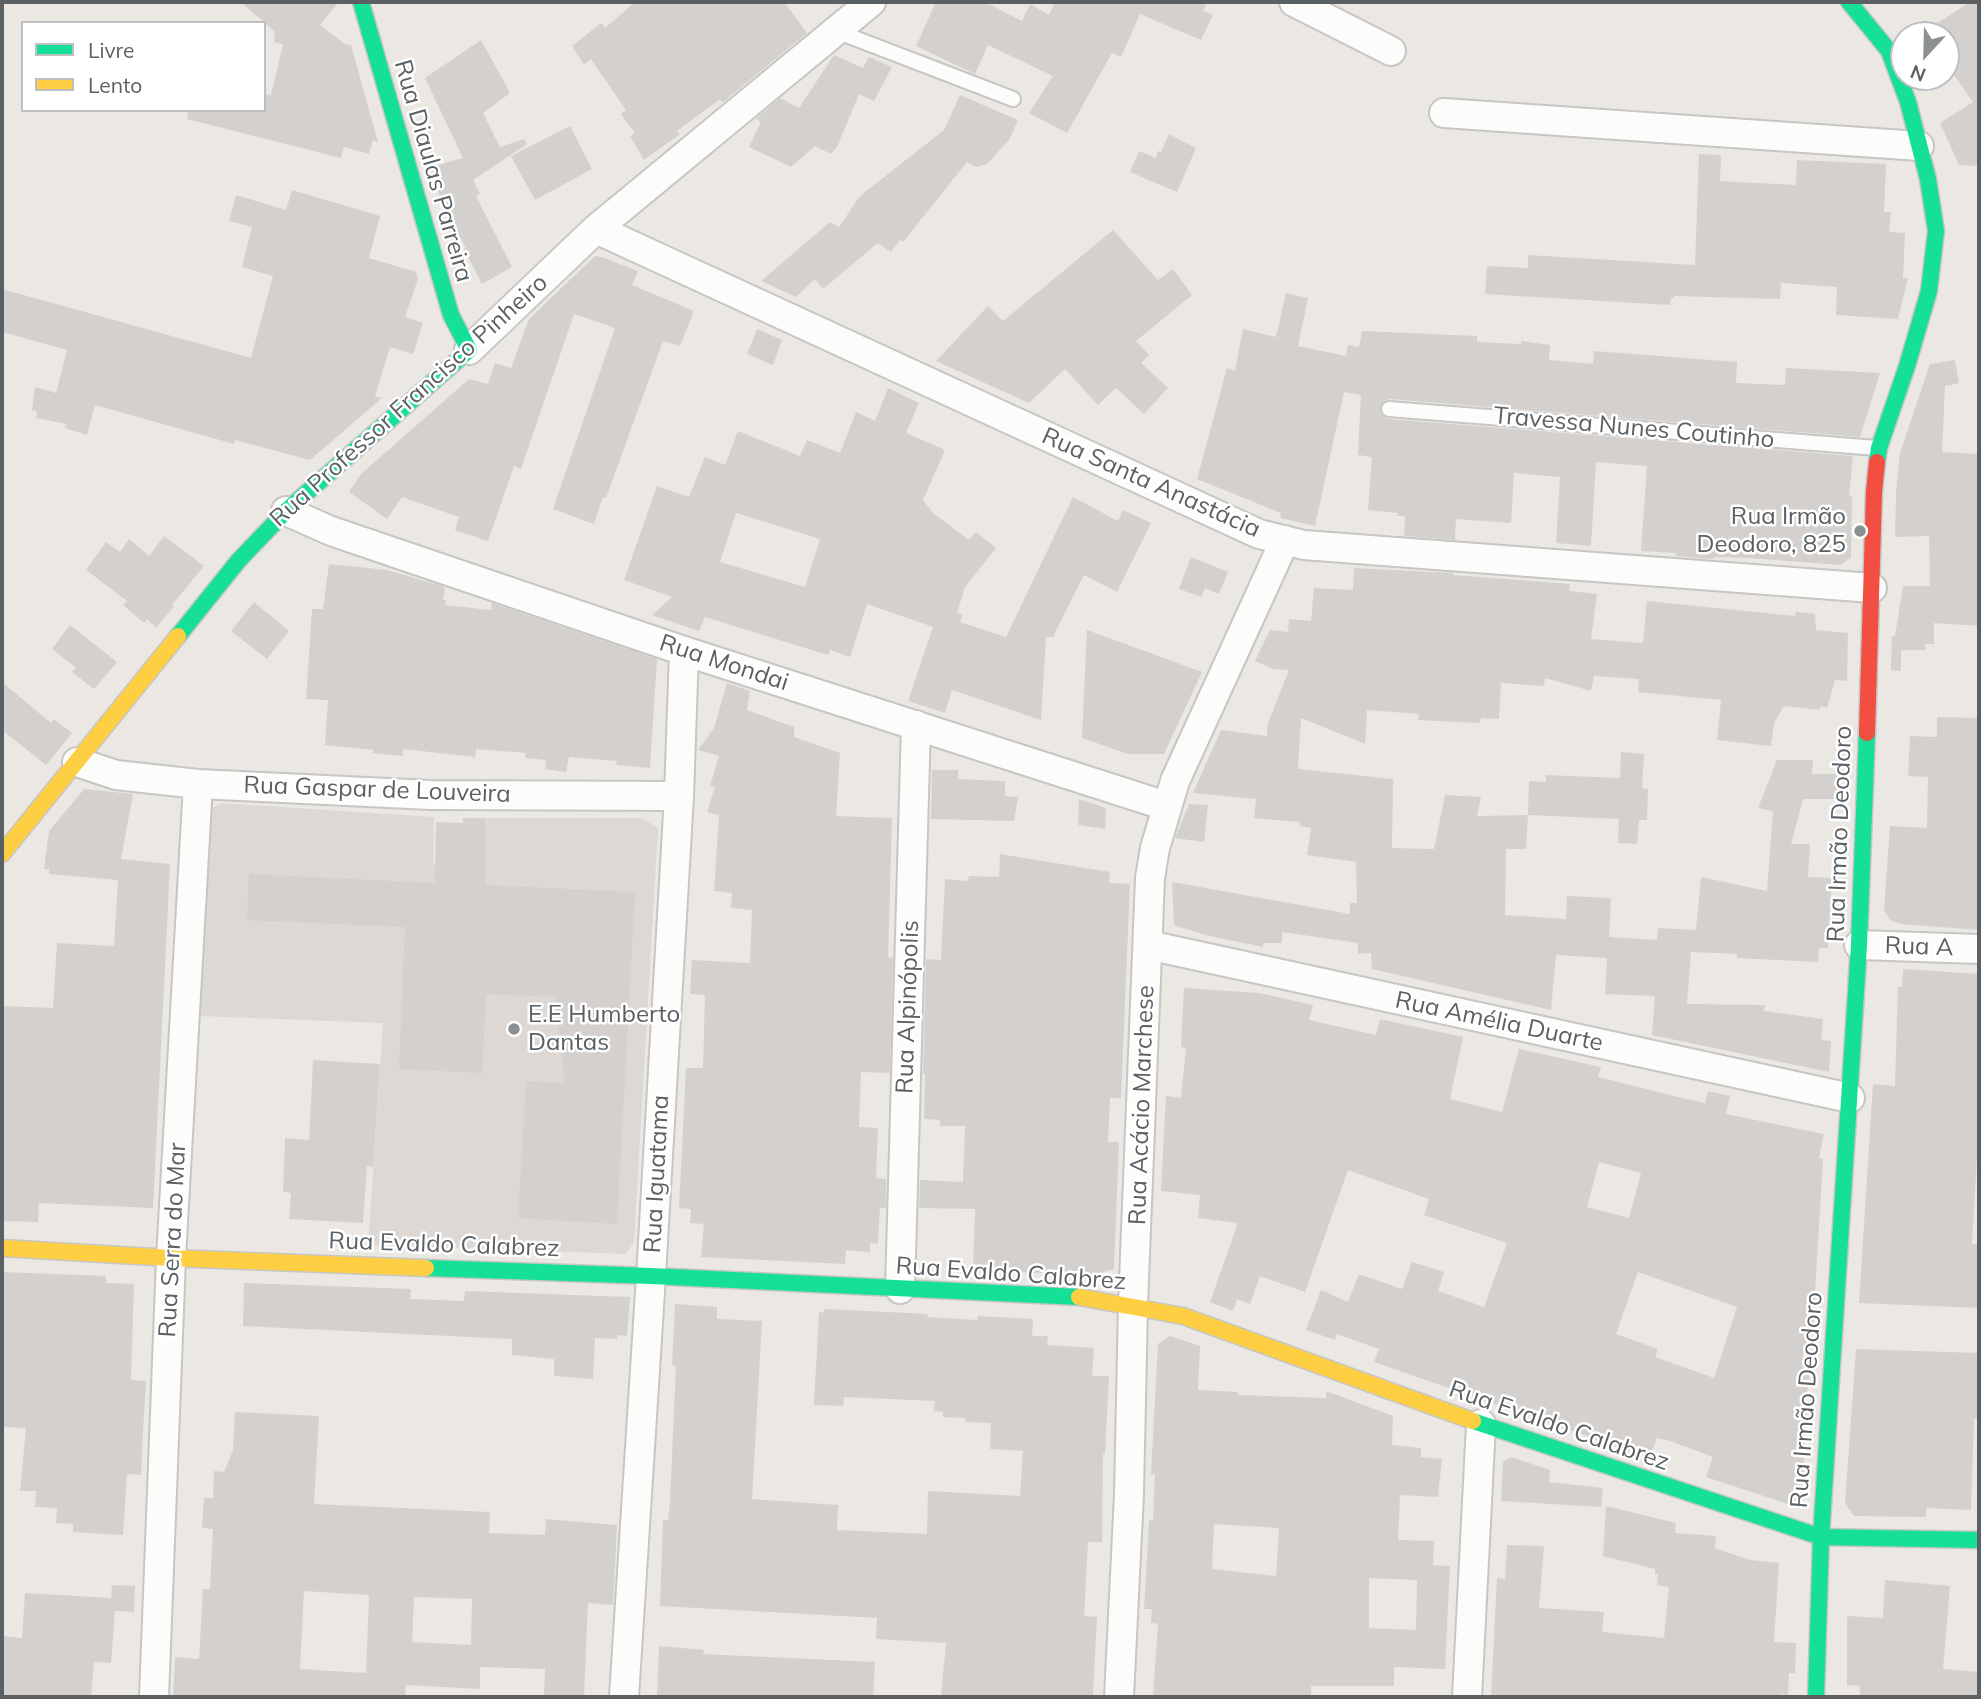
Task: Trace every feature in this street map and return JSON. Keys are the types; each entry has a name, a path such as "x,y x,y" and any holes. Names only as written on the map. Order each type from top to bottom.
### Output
{"street":[{"name":"Rua Diaulas Parreira","path":"361,2 451,315 469,350"},
{"name":"Rua Professor Francisco Pinheiro","path":"2,854 239,560 286,511 469,350 596,229 872,2"},
{"path":"1294,2 1391,51"},
{"name":"Rua Irmão Deodoro","path":"1816,1697 1821,1536 1859,945 1874,492 1879,448 1929,291 1936,231 1928,179 1908,102 1889,51 1849,2"},
{"path":"1444,113 1919,146"},
{"name":"Rua Santa Anastácia","path":"596,229 1259,534 1318,546 1872,588"},
{"name":"Rua Mondai","path":"286,511 331,531 684,651 1166,806"},
{"name":"Rua Acácio Marchese","path":"1119,1697 1129,1494 1133,1305 1150,878 1154,848 1166,806 1284,540"},
{"name":"Rua Iguatama","path":"624,1697 652,1276 679,796 684,651"},
{"name":"Rua Alpinópolis","path":"900,1289 916,725"},
{"name":"Rua Gaspar de Louveira","path":"77,762 116,775 198,784 431,795 679,796"},
{"name":"Rua Serra do Mar","path":"154,1697 171,1258 198,784"},
{"name":"Rua Amélia Duarte","path":"1148,945 1850,1098"},
{"name":"Rua A","path":"1859,945 1979,949"},
{"name":"Rua Evaldo Calabrez","path":"2,1248 171,1258 652,1276 1092,1298 1183,1316 1481,1424 1743,1514 1821,1536 1979,1540"},
{"path":"1467,1697 1481,1424"}],"lane":[{"path":"836,30 1013,99"},
{"name":"Travessa Nunes Coutinho","path":"1389,409 1879,448"}],"shaded area":[{"name":"E.E Humberto Dantas","path":"221,803 434,817 433,865 484,866 485,818 642,818 658,828 634,1242 626,1254 368,1245 383,1023 200,1016 212,808"}],"building":[{"path":"241,2 339,2 320,25 345,44 351,45 378,142 373,140 369,154 344,147 341,158 187,119 188,112 266,112 266,94 271,95 283,44 274,42 275,32 266,21"},
{"path":"635,2 784,2 807,33 723,102 719,100 677,131 680,134 644,160 630,136 635,133 621,114 626,110 591,59 584,65 572,46 601,23 605,28"},
{"path":"936,2 985,2 1022,21 1030,4 1049,15 1055,2 1207,2 1203,11 1213,15 1201,40 1140,14 1121,57 1112,53 1067,133 1029,113 1053,76 988,45 975,74 916,46"},
{"path":"1970,2 1979,2 1979,166 1959,165 1940,123 1973,102 1960,83 1960,21 1941,21"},
{"path":"481,40 510,93 483,113 500,147 524,139 527,144 473,180 480,194 476,196 512,267 482,284 443,207 431,167 463,158 425,78"},
{"path":"834,55 863,68 869,57 892,67 874,101 859,94 838,145 831,154 815,146 791,167 749,147 761,122 756,119 780,98 799,108"},
{"path":"960,95 1018,120 1009,140 987,164 976,167 967,162 903,242 900,240 891,252 878,243 823,289 815,279 796,297 761,281 830,222 839,227 860,196 944,130"},
{"path":"570,126 592,169 535,200 511,156"},
{"path":"1169,134 1196,148 1177,192 1130,172 1139,151 1156,158"},
{"path":"1699,154 1721,155 1720,181 1796,185 1797,160 1886,164 1884,212 1891,212 1889,232 1905,233 1903,278 1908,278 1898,319 1836,315 1837,287 1781,283 1780,299 1674,296 1670,305 1485,294 1487,266 1528,268 1528,255 1695,265"},
{"path":"292,190 380,216 369,258 416,272 418,279 405,317 423,323 413,354 390,347 375,396 382,398 310,460 235,440 234,444 95,405 87,435 65,428 67,424 36,418 37,411 32,410 35,387 56,393 67,350 2,332 2,289 251,358 273,276 242,267 252,227 229,221 236,195 286,210"},
{"path":"1113,230 1158,280 1173,269 1192,295 1136,341 1149,355 1141,363 1168,388 1144,414 1116,388 1098,405 1065,369 1029,403 936,361 988,306 1003,321"},
{"path":"595,256 638,271 632,285 694,311 680,346 663,341 594,524 553,509 615,328 574,314 521,469 514,466 488,541 455,530 459,517 402,497 387,519 349,492 361,474 469,379 488,384 495,363 511,368 529,319"},
{"path":"1286,293 1308,298 1298,346 1346,356 1348,345 1359,347 1362,331 1477,336 1477,342 1521,344 1521,341 1550,345 1549,360 1593,364 1594,351 1737,362 1736,383 1785,385 1786,368 1880,373 1860,437 1390,399 1384,401 1380,408 1381,414 1388,419 1853,456 1849,496 1852,496 1851,558 1840,565 1748,558 1714,559 1641,551 1647,466 1596,462 1591,546 1556,543 1560,477 1514,473 1511,523 1456,519 1455,540 1404,536 1405,516 1368,510 1372,457 1358,455 1361,395 1344,392 1315,526 1280,518 1281,513 1197,479 1227,368 1235,371 1243,329 1276,337"},
{"path":"757,329 782,340 773,365 747,354"},
{"path":"1955,360 1959,383 1945,386 1942,452 1979,454 1979,626 1934,623 1934,644 1925,644 1925,650 1901,650 1901,671 1891,670 1892,636 1895,636 1903,586 1930,586 1929,536 1895,537 1900,453 1930,364"},
{"path":"888,388 919,403 906,433 945,450 923,500 933,513 969,540 976,532 996,548 965,587 957,613 963,615 960,622 1006,637 1073,497 1118,521 1123,510 1151,523 1117,592 1084,575 1053,637 1046,637 1041,720 952,690 945,713 908,701 933,627 867,604 850,657 830,650 828,655 705,617 699,631 652,615 672,597 624,580 657,486 689,497 705,457 725,465 738,431 800,456 807,440 840,453 856,412 875,421","holes":["736,513 820,539 805,587 720,562"]},
{"path":"164,536 204,566 156,628 147,619 144,623 123,605 127,601 86,570 106,542 120,552 129,539 149,556"},
{"path":"1191,557 1228,572 1219,594 1205,588 1201,597 1179,589"},
{"path":"329,564 387,570 445,587 445,605 491,610 492,603 657,659 650,768 616,765 617,761 569,757 566,772 545,769 546,760 525,758 526,753 476,749 475,757 403,749 403,756 325,745 328,700 306,699 312,609 323,609"},
{"path":"1354,568 1453,573 1570,584 1569,591 1597,594 1591,639 1643,643 1647,601 1795,616 1796,612 1815,614 1816,630 1848,633 1847,681 1835,680 1827,708 1821,706 1820,710 1784,706 1774,723 1771,746 1717,740 1721,700 1638,692 1639,679 1594,676 1591,691 1545,678 1544,686 1501,683 1499,719 1481,718 1480,723 1418,720 1419,714 1367,710 1365,744 1301,718 1298,769 1393,779 1392,848 1434,849 1445,795 1481,797 1477,816 1528,815 1526,849 1506,849 1505,915 1566,919 1567,896 1611,898 1609,937 1657,940 1658,928 1696,930 1701,877 1767,891 1773,811 1758,808 1777,760 1813,760 1812,774 1841,774 1840,799 1803,799 1791,844 1810,844 1808,877 1832,878 1828,948 1819,948 1818,962 1737,958 1737,954 1691,952 1687,1004 1765,1005 1764,1011 1823,1019 1821,1040 1831,1041 1829,1072 1652,1035 1655,996 1605,994 1607,958 1556,955 1551,1010 1372,969 1371,953 1358,954 1358,943 1282,932 1282,943 1263,943 1263,947 1205,935 1174,925 1172,882 1350,914 1350,903 1357,903 1356,862 1307,855 1311,828 1300,826 1300,822 1254,818 1256,799 1193,793 1221,730 1267,736 1268,723 1289,670 1273,669 1255,661 1270,630 1288,632 1289,619 1311,621 1314,588 1353,590"},
{"path":"254,602 289,631 267,659 231,631"},
{"path":"70,625 117,662 94,689 72,672 76,668 52,649"},
{"path":"1087,630 1202,672 1164,754 1128,754 1082,738"},
{"path":"2,682 51,723 54,719 72,733 46,765 2,730"},
{"path":"727,683 750,691 747,710 794,727 794,737 840,753 836,816 892,818 888,957 893,958 890,1073 861,1072 859,1127 878,1128 876,1178 886,1179 886,1208 880,1208 878,1244 870,1243 870,1252 846,1250 845,1264 701,1257 704,1224 690,1223 691,1209 679,1208 686,1068 703,1068 705,995 690,994 692,960 750,963 752,910 731,908 732,893 714,891 719,815 707,812 715,787 710,786 719,756 698,750 714,728"},
{"path":"1937,717 1979,718 1979,930 1901,924 1890,920 1884,910 1890,826 1927,828 1928,777 1908,776 1910,736 1937,737"},
{"path":"1621,752 1644,754 1642,788 1648,789 1647,820 1639,820 1637,844 1618,843 1619,819 1528,815 1529,781 1546,782 1546,775 1620,778"},
{"path":"932,770 958,770 958,779 1005,781 1005,796 1018,797 1014,821 931,819"},
{"path":"84,789 133,794 121,859 170,864 153,1208 39,1203 38,1222 2,1221 2,1006 53,1008 57,943 114,946 118,880 49,874 49,869 44,869 49,831"},
{"path":"1079,799 1106,808 1105,829 1078,825"},
{"path":"1189,804 1208,805 1204,842 1175,838"},
{"path":"463,818 485,818 485,885 635,892 617,1224 518,1218 526,1081 565,1083 556,997 486,994 482,1073 399,1069 405,927 247,920 249,874 435,883 436,822 463,823"},
{"path":"1000,854 1110,872 1109,883 1130,884 1121,1098 1110,1098 1108,1142 1119,1142 1114,1269 1093,1275 973,1270 975,1209 919,1208 920,1180 963,1182 965,1126 940,1126 940,1120 924,1119 926,959 941,960 945,879 968,881 969,876 999,877"},
{"path":"1903,969 1979,974 1979,1124 1972,1244 1979,1245 1979,1308 1859,1303 1873,1084 1895,1086 1898,987 1902,987"},
{"path":"1184,988 1259,993 1313,1005 1309,1020 1376,1035 1380,1019 1463,1037 1450,1099 1502,1112 1519,1049 1601,1067 1598,1077 1678,1097 1705,1103 1708,1091 1730,1096 1726,1114 1824,1134 1819,1158 1823,1159 1813,1327 1802,1358 1810,1361 1809,1386 1801,1409 1807,1411 1801,1505 1797,1507 1706,1477 1713,1457 1670,1441 1657,1438 1651,1455 1645,1453 1644,1456 1374,1362 1379,1349 1337,1334 1335,1340 1306,1330 1321,1290 1348,1302 1359,1274 1402,1289 1412,1262 1444,1272 1438,1291 1484,1307 1507,1243 1424,1215 1429,1199 1348,1170 1305,1292 1260,1276 1250,1304 1237,1299 1233,1311 1210,1302 1238,1223 1198,1218 1200,1195 1161,1191 1166,1096 1181,1098 1186,1048 1181,1047","holes":["1599,1162 1641,1173 1629,1218 1587,1207","1638,1272 1737,1307 1714,1378 1655,1357 1658,1349 1616,1334"]},
{"path":"313,1060 380,1064 373,1167 367,1166 363,1223 289,1219 291,1193 283,1192 285,1138 309,1140"},
{"path":"2,1272 106,1276 106,1283 134,1284 131,1380 146,1381 141,1475 127,1474 123,1535 73,1532 73,1524 56,1523 57,1508 35,1507 36,1491 20,1491 26,1428 2,1427"},
{"path":"244,1283 411,1289 410,1299 464,1301 465,1291 630,1297 627,1336 617,1335 617,1339 595,1338 593,1379 554,1376 554,1359 512,1355 512,1339 243,1326"},
{"path":"675,1304 717,1307 717,1319 762,1321 752,1499 838,1505 837,1530 927,1534 928,1491 1020,1496 1023,1451 990,1449 991,1423 965,1422 965,1418 943,1417 943,1412 934,1411 935,1401 844,1397 843,1406 814,1405 819,1312 823,1313 824,1309 928,1314 927,1317 977,1320 978,1316 1033,1319 1032,1336 1048,1336 1047,1345 1094,1348 1092,1376 1109,1376 1103,1454 1102,1542 1088,1542 1084,1616 1097,1617 1093,1697 941,1695 946,1643 876,1639 877,1618 660,1606 663,1520 668,1520 670,1502 676,1366 672,1365"},
{"path":"1170,1336 1200,1346 1198,1390 1238,1392 1238,1395 1326,1398 1326,1391 1393,1416 1392,1445 1421,1448 1421,1457 1442,1459 1438,1497 1400,1495 1398,1540 1434,1541 1433,1565 1450,1566 1445,1669 1394,1667 1394,1686 1311,1686 1311,1697 1153,1696 1158,1624 1151,1623 1152,1609 1144,1609 1149,1520 1153,1521 1155,1474 1151,1474 1158,1344","holes":["1214,1524 1279,1528 1276,1576 1212,1569","1369,1578 1417,1580 1416,1630 1369,1628"]},
{"path":"1856,1349 1979,1353 1979,1419 1974,1418 1971,1510 1926,1508 1926,1517 1854,1516 1845,1503"},
{"path":"235,1412 319,1416 314,1504 490,1512 489,1533 545,1535 546,1519 617,1525 613,1605 588,1603 584,1697 544,1697 545,1669 480,1667 480,1689 406,1685 405,1697 173,1697 175,1657 199,1659 203,1589 210,1589 213,1529 202,1528 204,1498 213,1498 214,1471 224,1472 233,1450","holes":["304,1591 369,1595 366,1673 300,1669","414,1597 472,1599 471,1645 412,1642"]},
{"path":"1511,1457 1550,1470 1549,1482 1603,1488 1601,1507 1501,1501 1503,1462"},
{"path":"1606,1506 1676,1523 1675,1533 1716,1536 1715,1548 1750,1560 1779,1563 1774,1642 1796,1643 1795,1673 1789,1673 1788,1695 1491,1697 1497,1578 1505,1579 1507,1545 1544,1546 1539,1608 1604,1612 1602,1632 1664,1638 1669,1587 1657,1585 1658,1574 1655,1574 1655,1569 1603,1556"},
{"path":"1885,1580 1950,1586 1943,1669 1979,1672 1979,1697 1860,1697 1860,1686 1847,1685 1847,1616 1883,1618"},
{"path":"112,1585 135,1586 134,1612 115,1611 111,1663 94,1662 91,1697 2,1697 2,1636 22,1638 25,1593 111,1598"},
{"path":"659,1646 704,1650 703,1654 875,1662 873,1697 657,1697"}],"traffic: fast":[{"path":"178,636 239,560 286,511 469,350 451,315 361,2"},
{"path":"1849,2 1889,51 1908,102 1928,179 1936,231 1929,291 1879,448 1877,462"},
{"path":"1816,1697 1821,1537 1859,945 1867,733"},
{"path":"426,1268 1079,1297"},
{"path":"1473,1421 1821,1537 1979,1540"}],"traffic: slow":[{"path":"2,854 178,636"},
{"path":"2,1248 426,1268"},
{"path":"1079,1297 1183,1316 1473,1421"}],"traffic: jam":[{"path":"1867,733 1877,462"}],"place":[{"name":"Rua Irmão Deodoro, 825","path":"1860,531"},
{"name":"E.E Humberto Dantas","path":"514,1029"}]}
